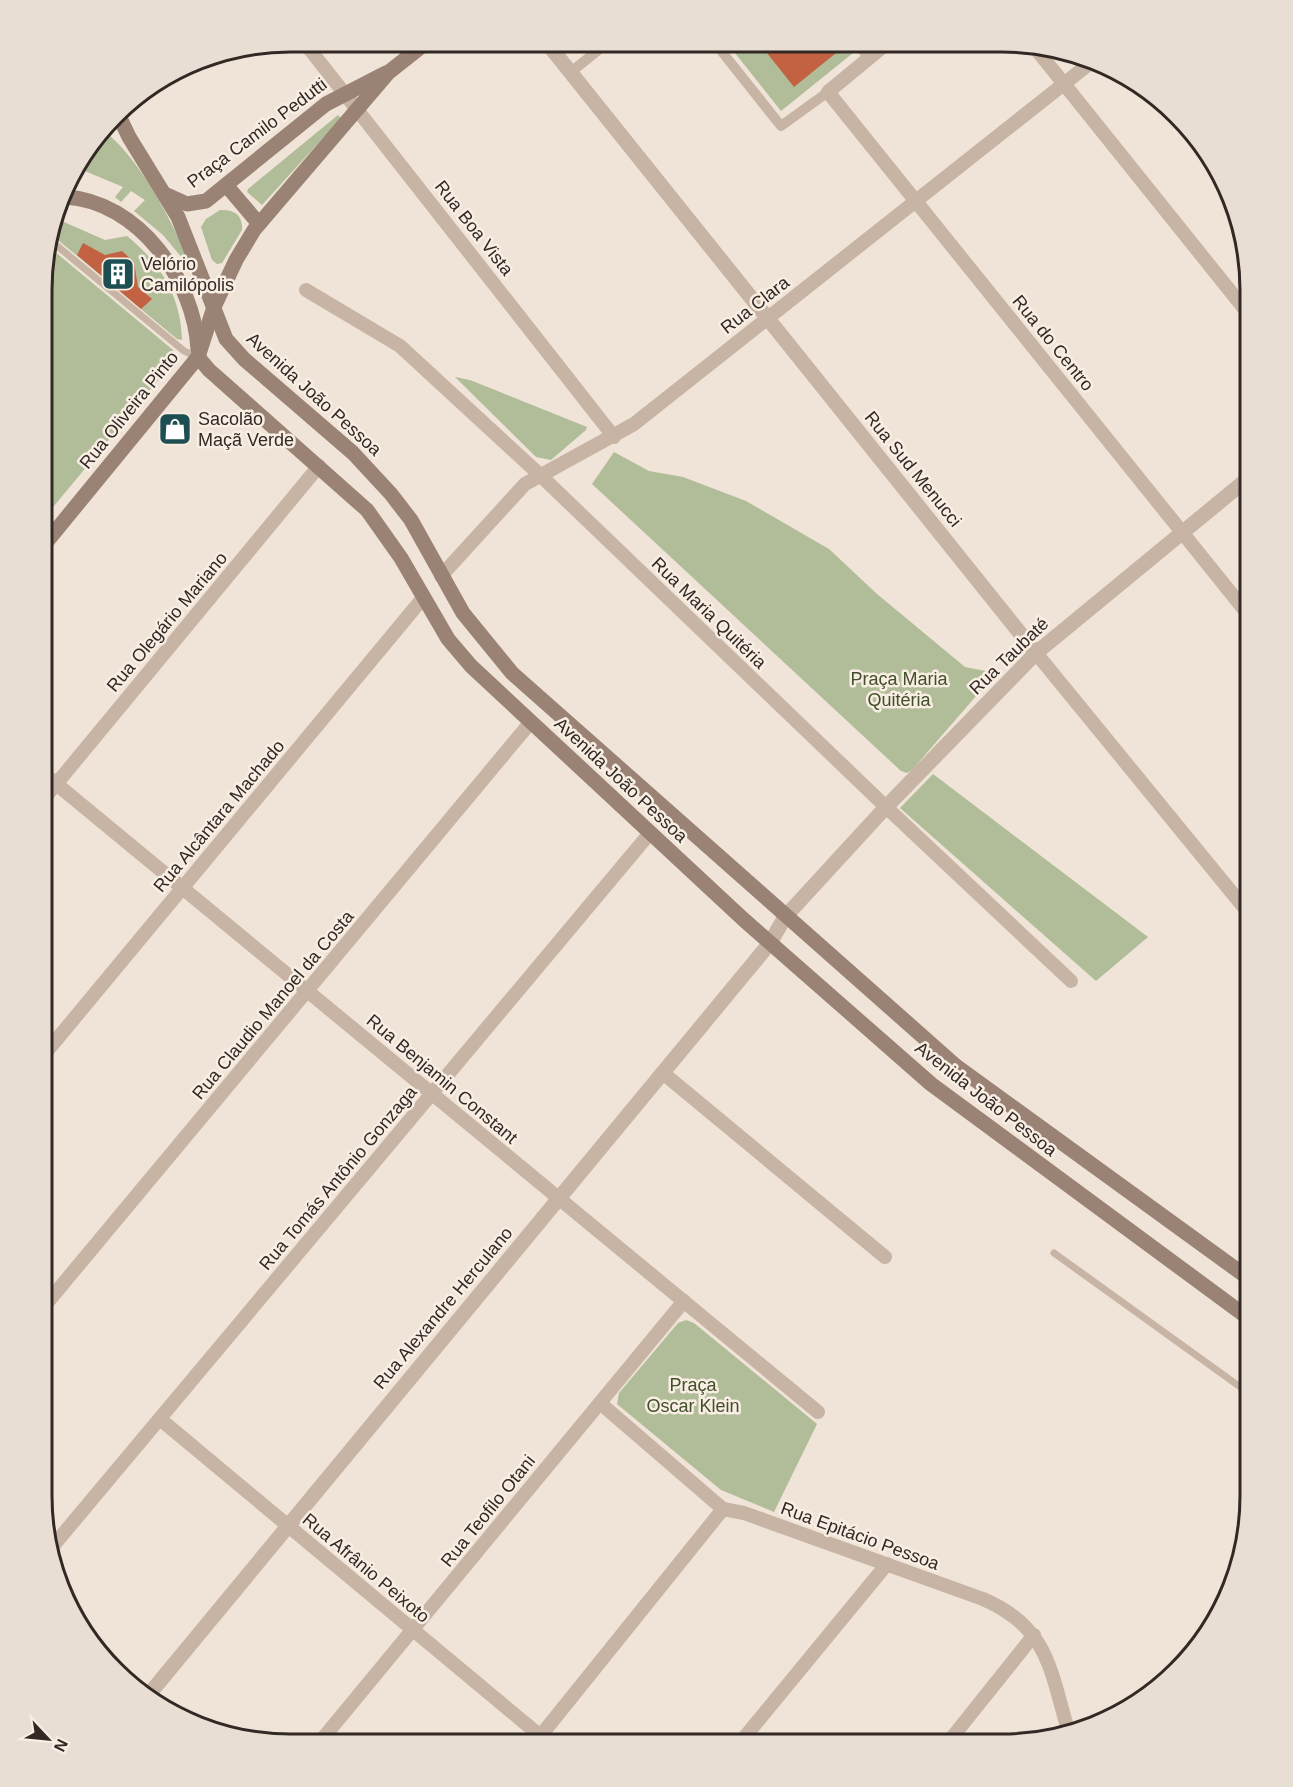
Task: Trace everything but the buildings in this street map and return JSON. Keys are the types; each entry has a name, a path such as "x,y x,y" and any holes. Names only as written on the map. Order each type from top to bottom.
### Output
{"main road":[{"path":"198,357 214,307 236,260 259,224 389,72 414,52"},
{"name":"Praça Camilo Pedutti","path":"167,195 193,205 206,201 344,93 389,72"},
{"path":"122,122 167,195"},
{"path":"116,128 129,137"},
{"path":"226,185 259,224"},
{"name":"Praça Camilo Pedutti","path":"167,195 191,246 214,307"},
{"path":"72,198 102,208 130,223 164,256 181,282 192,311 198,357"},
{"name":"Avenida João Pessoa","path":"214,307 222,330 233,348 353,453 391,494 411,520 441,576 479,635 512,673 956,1066 1240,1272"},
{"name":"Avenida João Pessoa","path":"198,357 209,370 367,510 401,558 448,639 463,657 530,723 770,943 939,1091 1240,1312"},
{"name":"Rua Oliveira Pinto","path":"52,535 198,357"}],"street":[{"name":"Rua Boa Vista","path":"312,52 614,437"},
{"name":"Rua Sud Menucci","path":"555,52 767,319 1240,903"},
{"path":"571,72 596,52"},
{"path":"722,52 781,126 828,92 875,52"},
{"path":"867,52 870,56"},
{"path":"1042,56 1240,303"},
{"name":"Rua Clara","path":"441,576 525,484 614,437 1085,67"},
{"name":"Rua do Centro","path":"828,92 1240,604"},
{"name":"Rua Maria Quitéria","path":"306,290 400,346 540,476 1071,981"},
{"name":"Rua Olegário Mariano","path":"52,789 319,466"},
{"name":"Rua Taubaté","path":"770,943 785,917 886,807 1036,653 1240,485"},
{"name":"Rua Alcântara Machado","path":"52,1045 423,598"},
{"name":"Rua Claudio Manoel da Costa","path":"52,1297 530,723"},
{"name":"Rua Benjamin Constant","path":"52,781 818,1412"},
{"name":"Rua Tomás Antônio Gonzaga","path":"57,1541 650,833"},
{"name":"Rua Alexandre Herculano","path":"152,1690 770,943"},
{"path":"663,1073 885,1257"},
{"name":"Rua Teofilo Otani","path":"326,1734 684,1301"},
{"name":"Rua Epitácio Pessoa","path":"600,1403 723,1509 744,1513 999,1606 1026,1624 1049,1665 1067,1725"},
{"name":"Rua Afrânio Peixoto","path":"160,1419 533,1734"},
{"path":"546,1734 723,1509"},
{"path":"746,1734 887,1564"},
{"path":"955,1734 1034,1635"}],"lane":[{"path":"57,246 184,351 198,357"},
{"path":"1054,1253 1240,1386"}],"green space":[{"path":"734,52 852,52 853,53 781,111"},
{"path":"338,115 341,118 262,205 247,192 248,189"},
{"path":"109,135 130,157 154,192 183,247 190,263 188,265 163,235 134,211 145,200 131,191 121,202 115,197 123,187 84,171"},
{"path":"220,210 237,214 241,220 242,230 222,263 217,264 212,260 201,227 206,219"},
{"path":"63,222 105,240 127,236 139,246 159,269 173,295 181,324 182,340 177,339 58,240"},
{"path":"56,253 173,350 175,360 52,508 52,290"},
{"path":"455,377 470,380 587,427 586,430 551,460 536,457"},
{"name":"Praça Maria Quitéria","path":"614,452 649,471 683,477 746,501 829,549 877,594 965,667 996,673 912,770 907,773 901,771 592,484"},
{"path":"933,774 1148,937 1096,981 900,808"},
{"name":"Praça Oscar Klein","path":"686,1320 694,1323 817,1424 774,1512 721,1490 617,1404 619,1393 678,1323"}],"place":[{"name":"Velório Camilópolis","path":"118,274"},
{"name":"Sacolão Maçã Verde","path":"175,429"}]}
